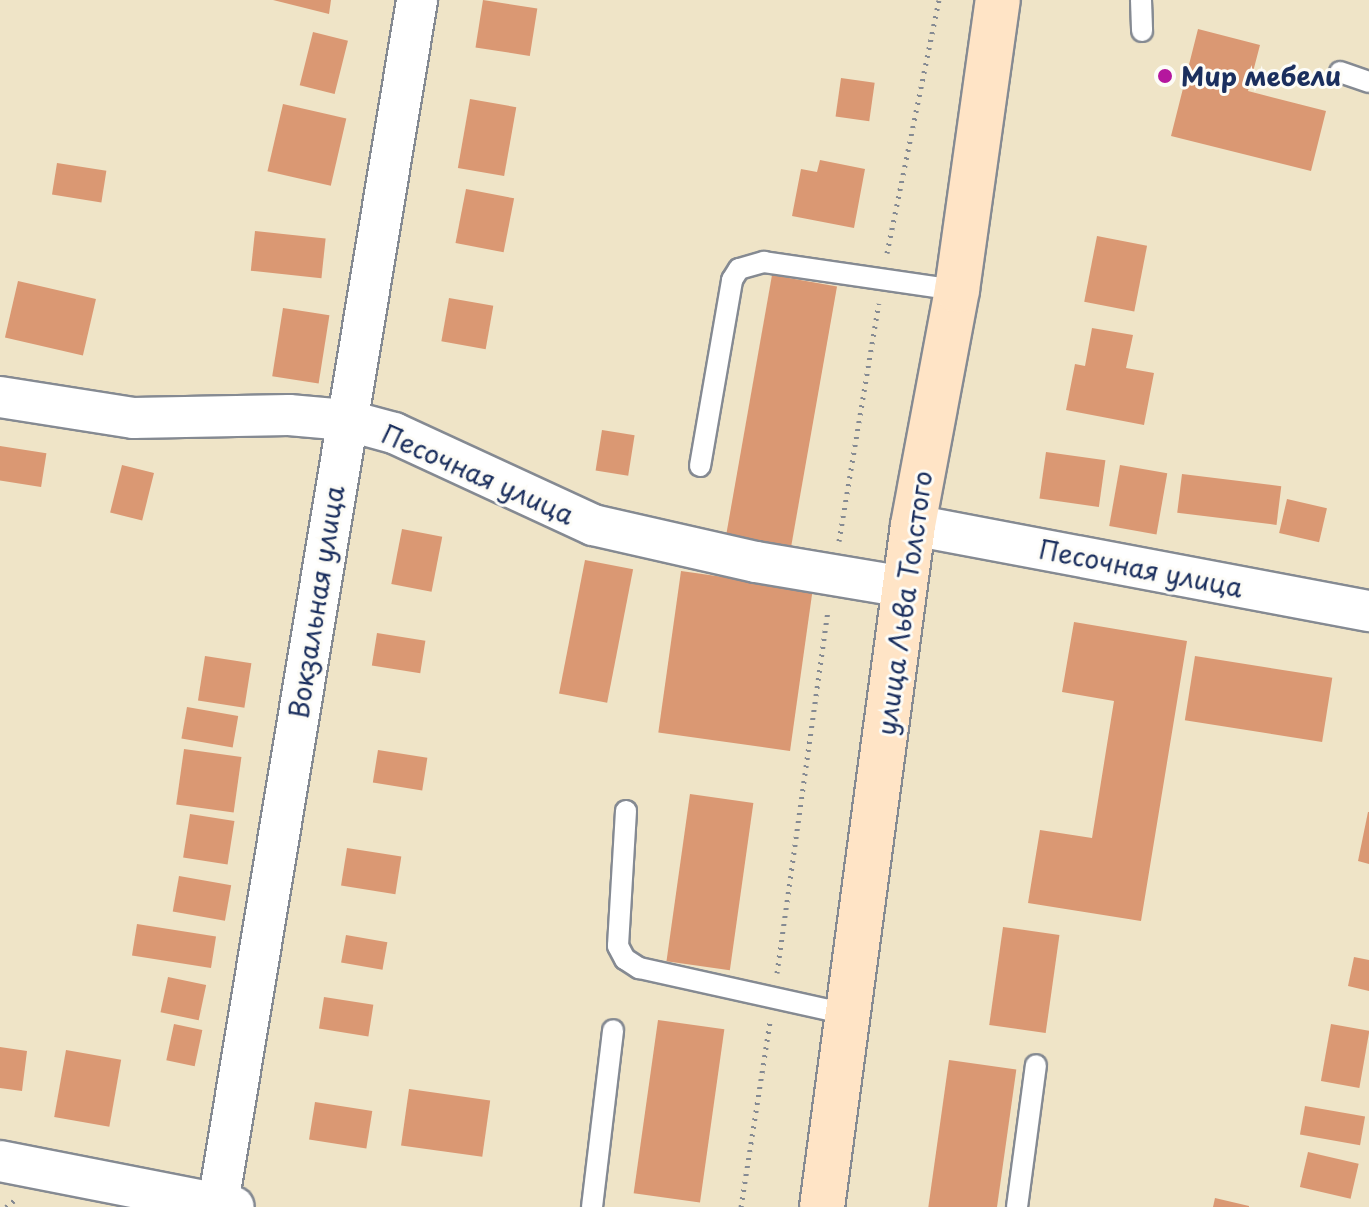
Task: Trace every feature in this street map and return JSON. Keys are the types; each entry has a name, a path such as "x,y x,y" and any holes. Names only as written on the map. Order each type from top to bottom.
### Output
{"main road":[{"name":"улица Льва Толстого","path":"822,1207 913,525 957,290 998,0"}],"street":[{"name":"Вокзальная улица","path":"226,1206 346,420 417,0"},
{"name":"Песочная улица","path":"0,397 133,418 289,415 346,420 394,433 593,525 756,562 905,587"},
{"name":"Песочная улица","path":"913,525 1369,611"},
{"path":"0,1161 226,1206"}],"lane":[{"path":"1141,0 1142,31"},
{"path":"1340,72 1369,82"},
{"path":"700,466 732,280 739,269 764,262 957,290"},
{"path":"626,811 618,946 625,959 639,968 846,1014"},
{"path":"592,1207 613,1030"},
{"path":"1017,1207 1036,1065"}],"building":[{"path":"273,0 331,0 329,14"},
{"path":"483,0 537,9 530,56 475,47"},
{"path":"1198,29 1260,45 1248,91 1326,111 1311,171 1171,136"},
{"path":"313,32 348,41 335,94 300,85"},
{"path":"841,78 875,83 869,121 836,117"},
{"path":"470,99 516,107 504,176 458,168"},
{"path":"283,104 346,119 331,186 267,171"},
{"path":"820,160 865,169 854,228 792,216 801,169 817,172"},
{"path":"57,163 106,171 101,202 52,195"},
{"path":"466,189 514,198 504,252 456,243"},
{"path":"255,231 326,238 321,278 251,271"},
{"path":"1097,236 1147,246 1134,312 1084,302"},
{"path":"772,275 837,286 791,549 726,538"},
{"path":"18,281 96,299 83,356 5,338"},
{"path":"449,298 493,306 486,349 441,341"},
{"path":"283,308 329,315 319,384 272,376"},
{"path":"1092,328 1133,335 1126,368 1154,373 1144,425 1066,410 1075,364 1085,366"},
{"path":"602,430 635,435 628,476 596,470"},
{"path":"0,446 46,453 41,487 0,480"},
{"path":"1046,452 1105,460 1099,507 1039,499"},
{"path":"122,465 154,473 142,521 110,513"},
{"path":"1120,465 1167,473 1157,534 1109,526"},
{"path":"1182,474 1281,486 1277,525 1177,513"},
{"path":"1287,499 1327,508 1319,542 1279,533"},
{"path":"402,529 442,537 432,592 391,584"},
{"path":"585,560 633,569 607,703 559,694"},
{"path":"681,571 813,590 790,751 658,732"},
{"path":"1074,622 1187,641 1141,921 1028,903 1040,830 1092,838 1114,701 1062,692"},
{"path":"377,633 425,641 420,673 372,666"},
{"path":"205,656 251,663 244,708 198,700"},
{"path":"1195,656 1332,678 1322,742 1185,720"},
{"path":"187,707 238,716 233,748 181,739"},
{"path":"184,749 241,757 234,813 176,804"},
{"path":"378,750 427,758 422,790 373,783"},
{"path":"690,794 753,803 730,970 666,961"},
{"path":"1369,812 1369,864 1358,861"},
{"path":"190,814 234,821 228,864 183,857"},
{"path":"347,848 401,857 395,894 341,886"},
{"path":"179,876 231,885 225,921 173,911"},
{"path":"137,924 216,937 211,968 132,956"},
{"path":"1003,927 1059,935 1046,1033 989,1025"},
{"path":"346,935 387,942 382,970 341,963"},
{"path":"1354,957 1369,960 1369,991 1348,986"},
{"path":"168,977 206,985 199,1020 161,1012"},
{"path":"324,997 373,1005 368,1036 319,1029"},
{"path":"658,1020 724,1029 700,1203 634,1193"},
{"path":"174,1024 202,1030 195,1066 166,1060"},
{"path":"1331,1024 1369,1031 1359,1088 1321,1081"},
{"path":"0,1047 27,1051 22,1091 0,1088"},
{"path":"66,1050 121,1060 109,1127 54,1117"},
{"path":"949,1060 1016,1069 997,1207 928,1207"},
{"path":"409,1089 490,1100 482,1157 401,1145"},
{"path":"315,1102 372,1111 366,1149 309,1140"},
{"path":"1305,1106 1365,1117 1360,1145 1300,1135"},
{"path":"1308,1152 1359,1164 1351,1199 1300,1187"},
{"path":"1215,1198 1249,1206 1249,1207 1213,1207"}],"place":[{"name":"Мир мебели","path":"1165,76"}]}
